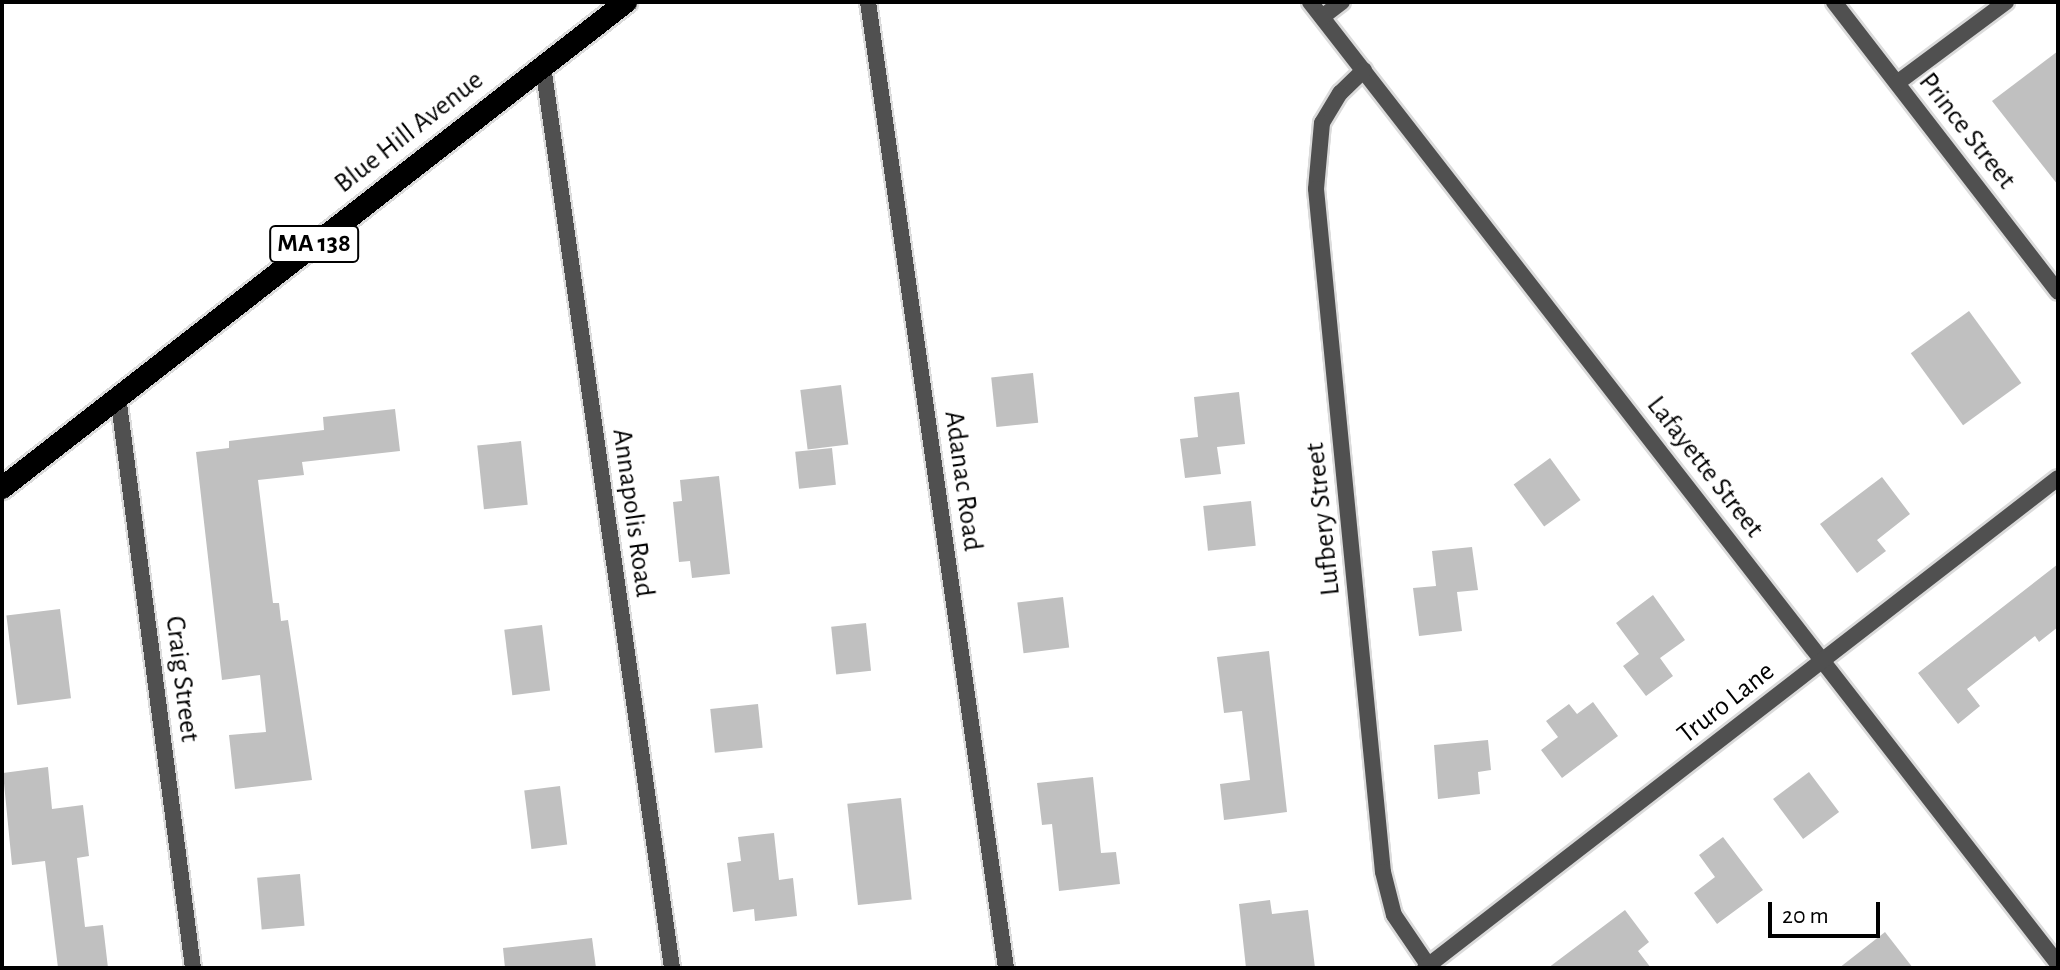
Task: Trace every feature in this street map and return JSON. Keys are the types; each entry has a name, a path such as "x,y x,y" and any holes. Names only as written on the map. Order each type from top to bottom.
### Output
{"highway":[{"name":"Blue Hill Avenue","path":"2,488 626,2"}],"street":[{"name":"Adanac Road","path":"868,2 1006,968"},
{"name":"Lafayette Street","path":"1310,2 2058,964"},
{"path":"1322,17 1342,2"},
{"name":"Prince Street","path":"1834,2 2058,292"},
{"path":"1897,83 2006,2"},
{"name":"Annapolis Road","path":"543,66 672,968"},
{"name":"Lufbery Street","path":"1364,70 1340,93 1322,123 1316,189 1383,872 1394,915 1426,967"},
{"name":"Craig Street","path":"118,396 193,968"},
{"name":"Truro Lane","path":"1426,967 2058,478"}],"building":[{"path":"2058,51 2058,185 1992,101"},
{"path":"1969,311 2021,383 1963,425 1911,353"},
{"path":"1033,373 1038,423 996,427 991,377"},
{"path":"841,385 848,445 808,450 800,390"},
{"path":"1239,392 1245,444 1217,447 1221,474 1185,478 1180,439 1198,437 1194,397"},
{"path":"395,409 400,451 302,462 304,475 258,480 273,603 279,603 281,621 288,620 312,780 235,789 229,735 266,732 260,675 222,680 196,452 229,448 229,441 324,430 323,417"},
{"path":"521,441 528,505 484,509 477,446"},
{"path":"832,448 836,485 799,489 795,452"},
{"path":"1550,458 1581,500 1544,527 1514,484"},
{"path":"719,476 730,574 692,578 690,561 679,562 673,502 682,501 680,480"},
{"path":"1882,477 1910,514 1877,540 1886,551 1857,573 1820,524"},
{"path":"1251,501 1256,546 1208,551 1203,506"},
{"path":"1472,547 1478,590 1457,592 1462,631 1419,636 1413,588 1436,586 1432,551"},
{"path":"2058,564 2058,627 2039,642 2035,636 1967,689 1980,706 1958,724 1918,673"},
{"path":"1653,595 1685,640 1660,658 1673,676 1646,696 1623,666 1639,654 1616,623"},
{"path":"1063,597 1069,648 1024,653 1017,603"},
{"path":"60,609 71,698 17,705 6,616"},
{"path":"866,623 871,671 836,674 831,627"},
{"path":"542,625 550,691 512,695 504,630"},
{"path":"1269,651 1287,812 1224,820 1220,784 1250,780 1242,711 1224,713 1217,657"},
{"path":"1593,702 1618,736 1562,778 1541,750 1558,737 1546,721 1569,704 1577,714"},
{"path":"758,704 763,748 715,753 710,709"},
{"path":"1488,740 1491,770 1478,772 1480,794 1438,799 1434,745"},
{"path":"48,767 52,809 83,805 89,856 77,858 85,927 103,925 108,968 58,968 45,861 12,865 3,773"},
{"path":"1809,772 1839,812 1803,839 1773,799"},
{"path":"1093,777 1101,853 1116,852 1120,884 1059,891 1052,824 1042,825 1037,783"},
{"path":"560,786 567,845 531,849 524,790"},
{"path":"901,798 912,899 858,905 847,804"},
{"path":"774,833 779,880 793,878 797,916 755,921 754,909 733,912 727,863 741,861 738,837"},
{"path":"1723,837 1763,890 1717,924 1694,893 1715,877 1699,855"},
{"path":"300,874 305,926 262,930 257,878"},
{"path":"1270,900 1272,914 1308,910 1315,968 1246,968 1239,904"},
{"path":"1625,910 1649,942 1638,951 1651,968 1548,968"},
{"path":"1885,932 1913,968 1839,968"},
{"path":"592,938 596,968 505,968 503,948"}]}
